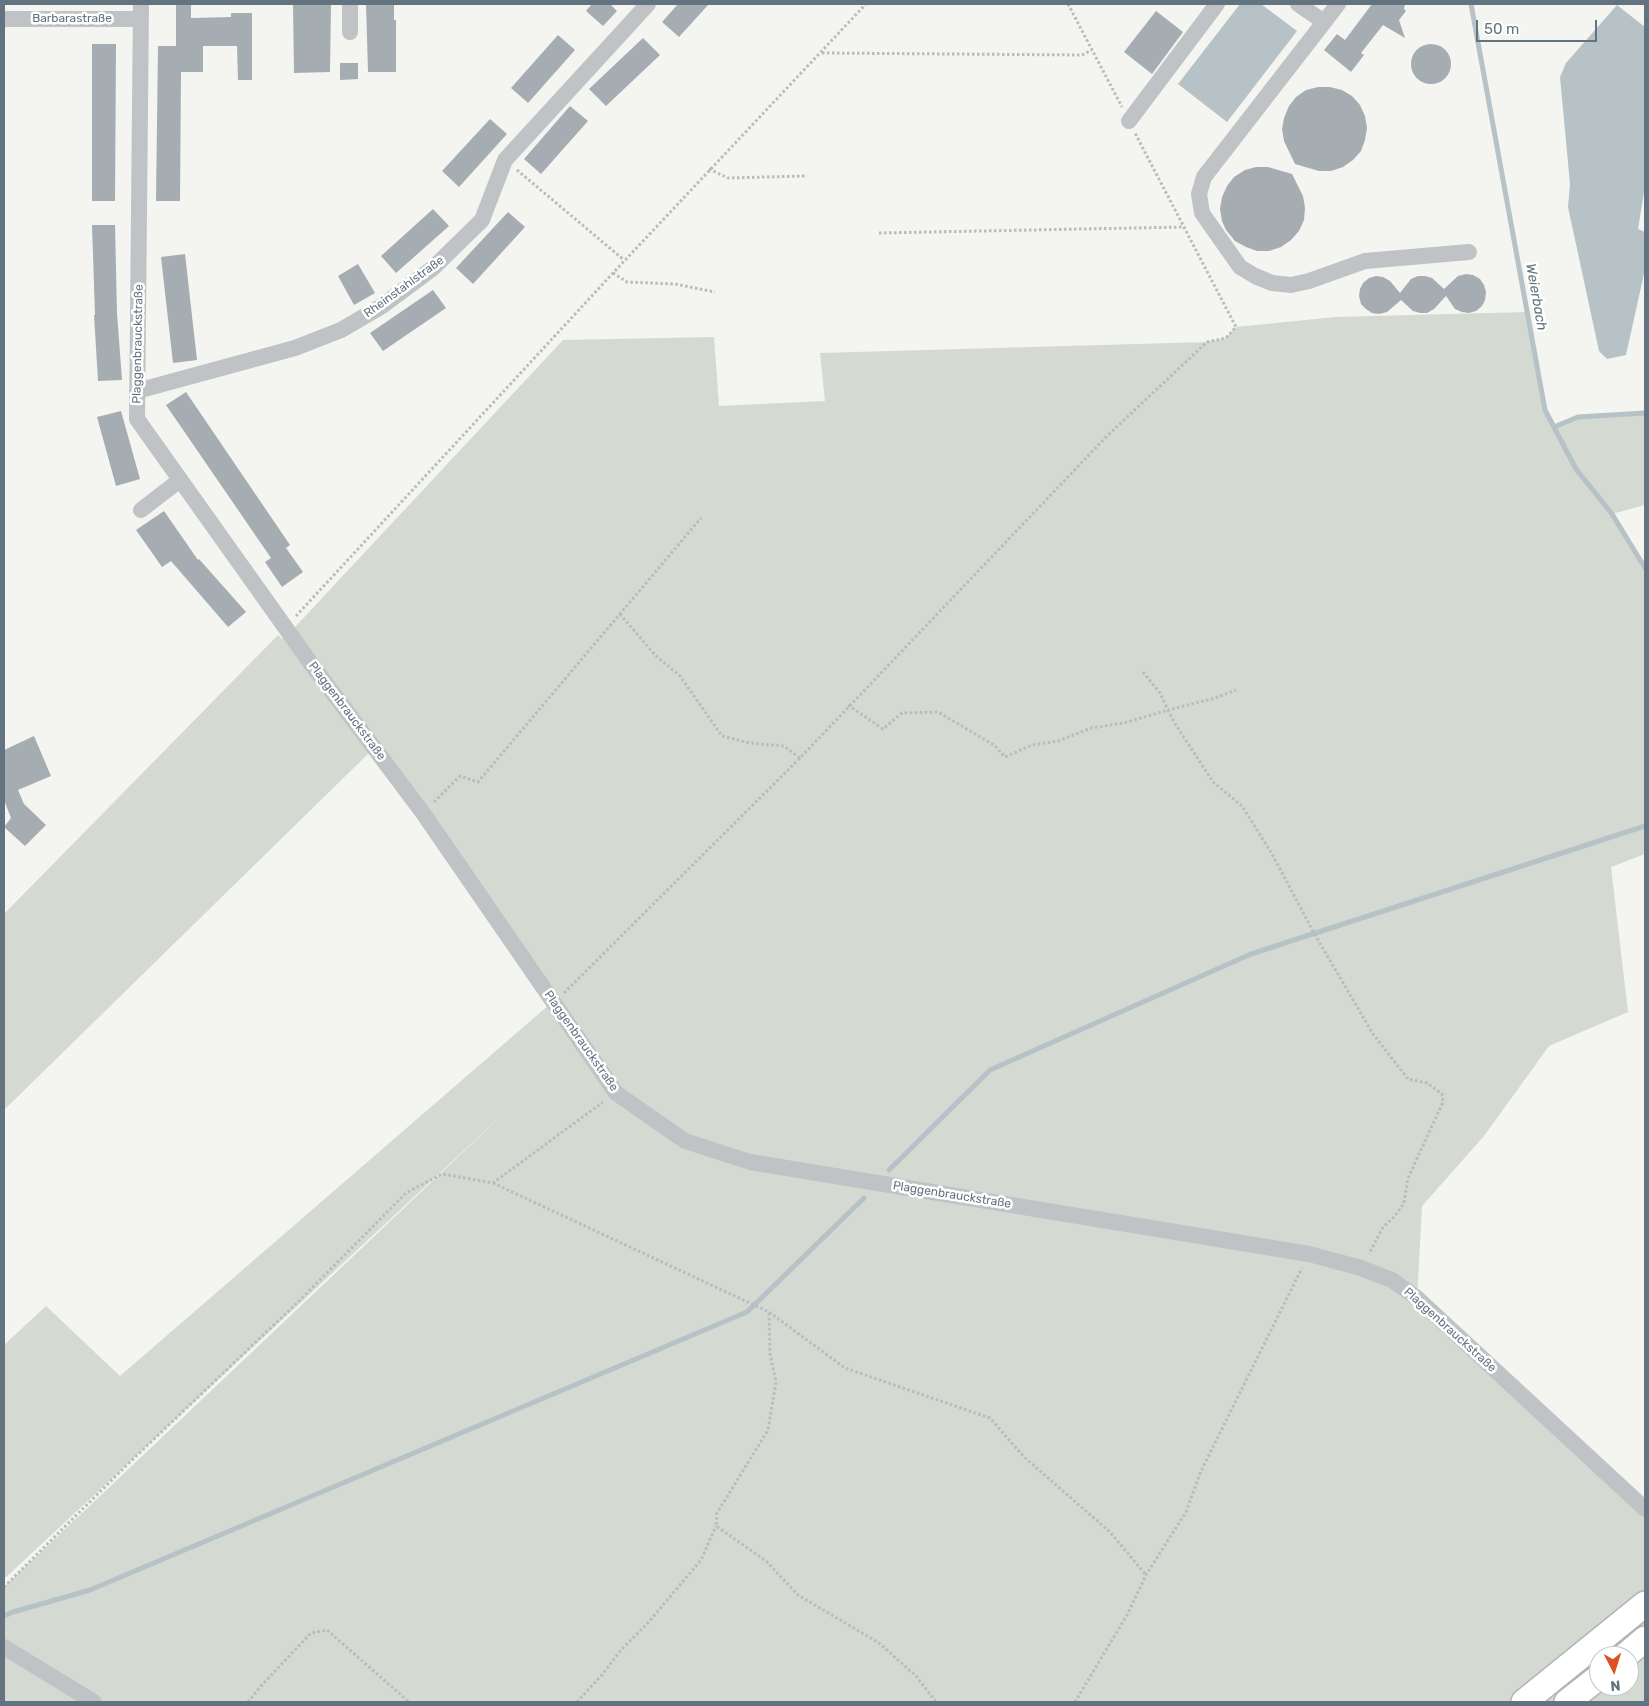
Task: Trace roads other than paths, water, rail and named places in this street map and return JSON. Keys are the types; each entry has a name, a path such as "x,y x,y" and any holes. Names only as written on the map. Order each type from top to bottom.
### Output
{"highway":[{"path":"1524,1702 1645,1604"},
{"path":"1567,1702 1589,1685"}],"street":[{"path":"350,4 350,32"},
{"name":"Rheinstahlstraße","path":"137,391 295,348 341,330 382,306 434,268 482,220 505,160 648,4"},
{"path":"1129,121 1217,4"},
{"path":"1298,4 1324,22"},
{"path":"1338,4 1204,177 1199,194 1202,212 1240,267 1272,283 1291,284 1309,281 1365,261 1469,252"},
{"name":"Barbarastraße","path":"4,19 141,12"},
{"name":"Plaggenbrauckstraße","path":"141,12 137,419 285,628 423,813 616,1093 685,1141 750,1162 1309,1254 1361,1268 1392,1280 1416,1298 1645,1509"},
{"path":"141,510 180,480"},
{"path":"4,1647 94,1702"}],"waterway":[{"name":"Weierbach","path":"1471,4 1545,410 1576,469 1612,514 1645,568"},
{"path":"1554,427 1578,417 1645,413"},
{"path":"889,1170 990,1070 1251,954 1645,826"},
{"path":"4,1616 90,1590 747,1312 864,1198"}]}
